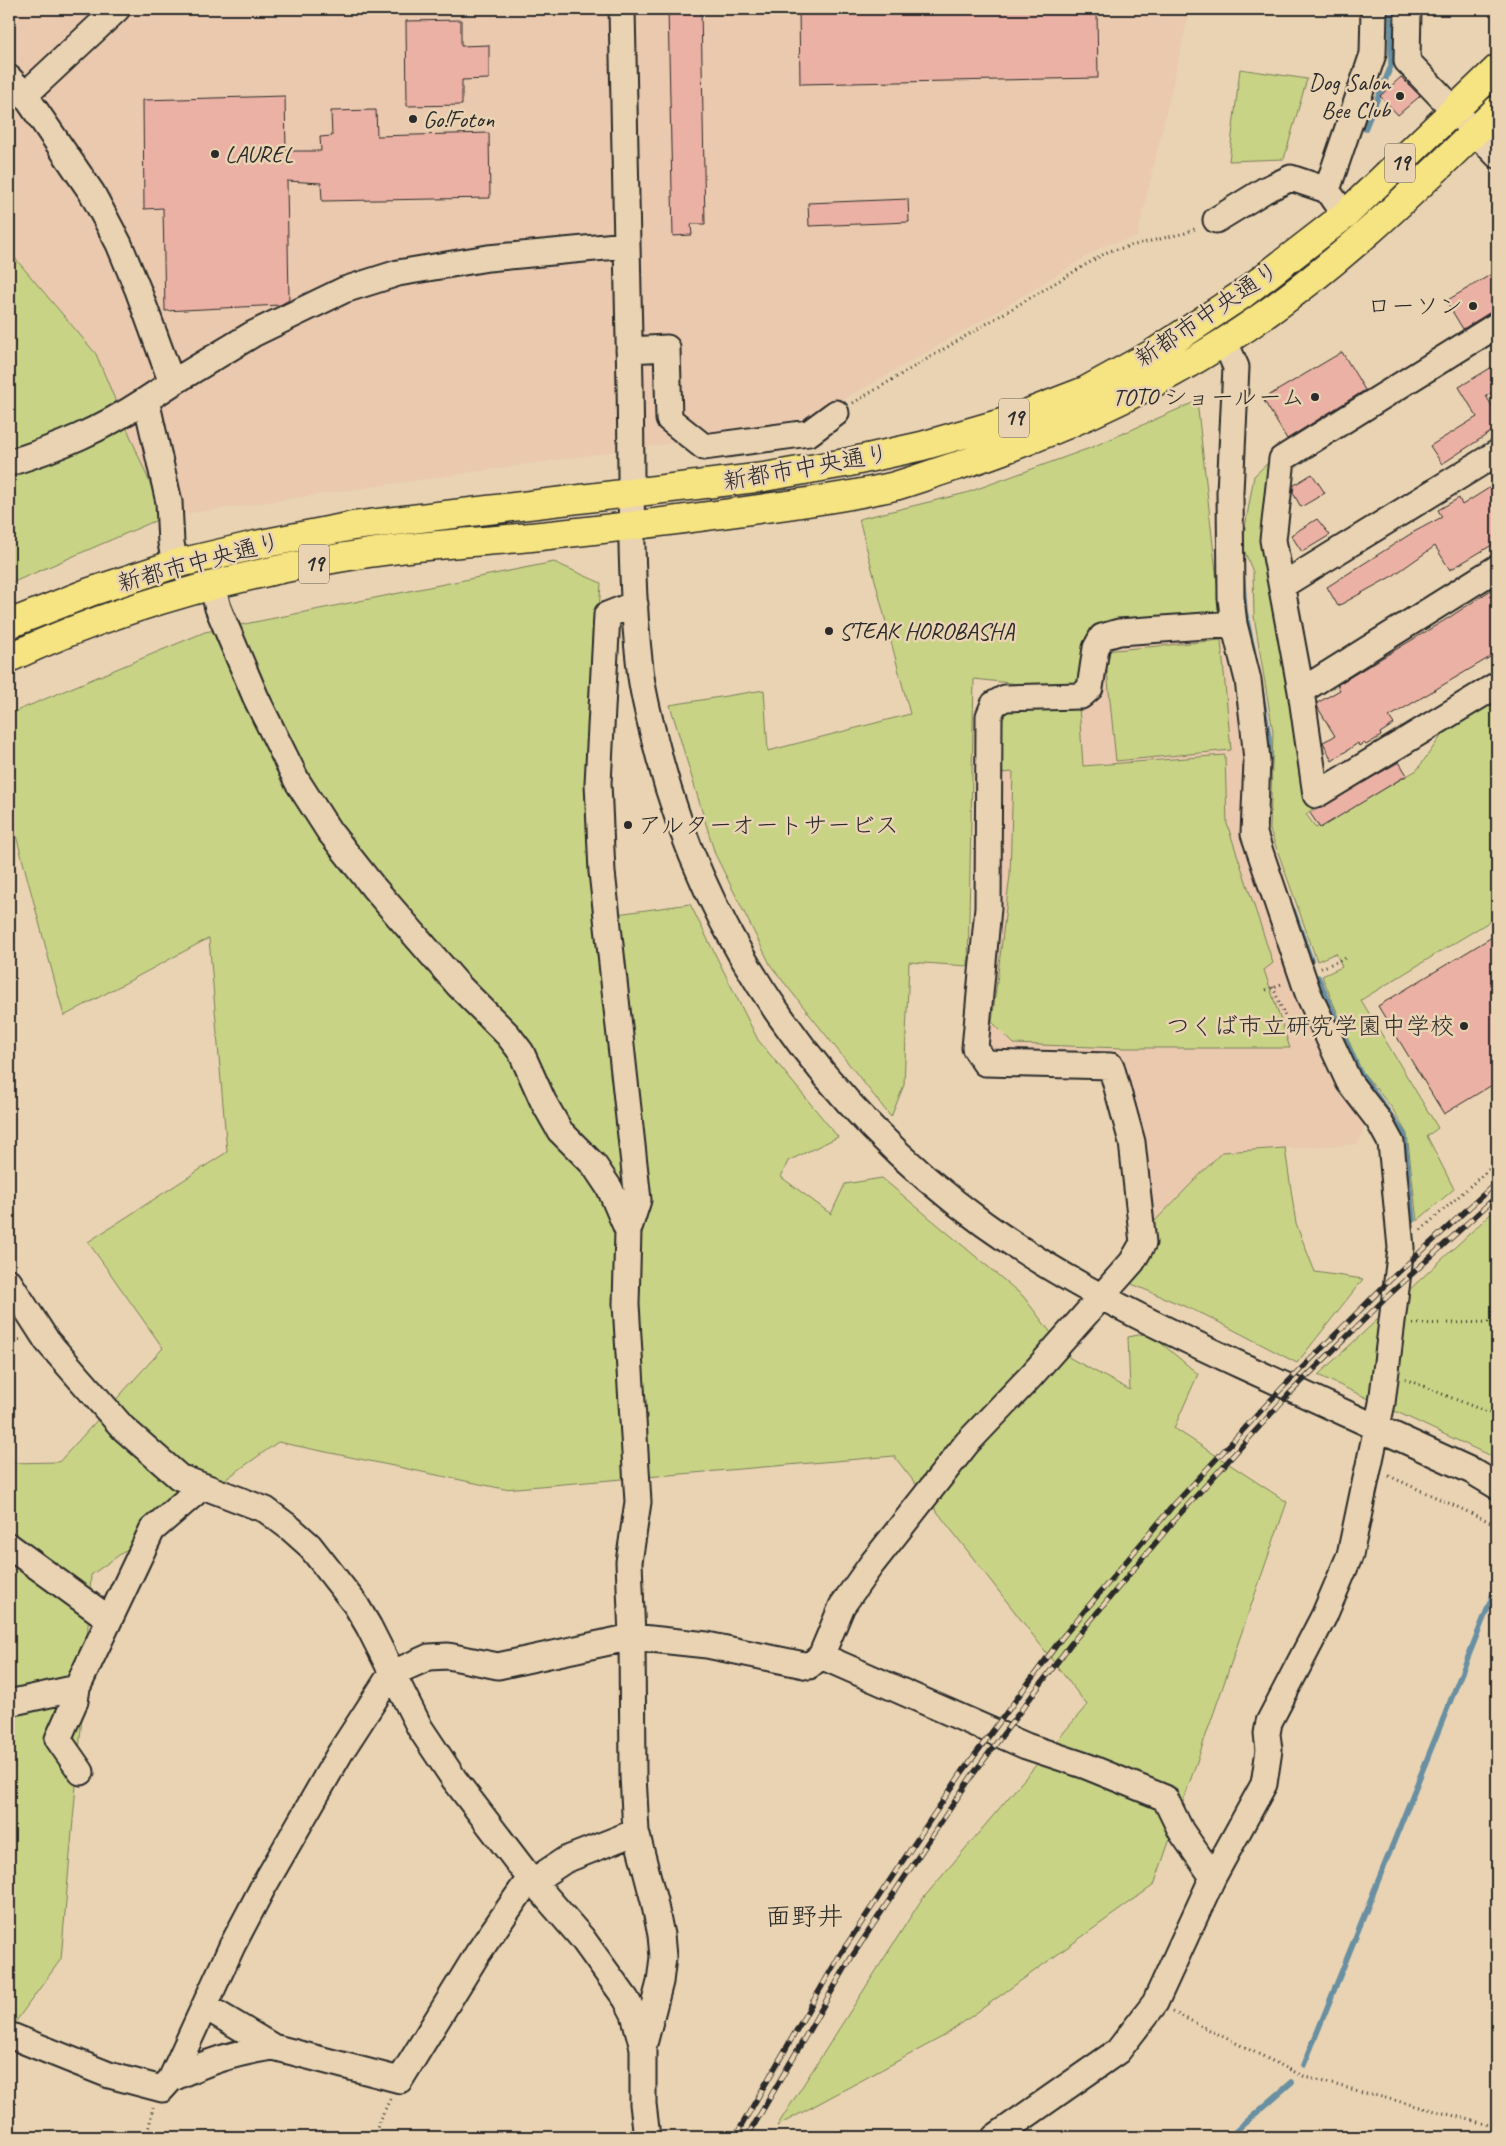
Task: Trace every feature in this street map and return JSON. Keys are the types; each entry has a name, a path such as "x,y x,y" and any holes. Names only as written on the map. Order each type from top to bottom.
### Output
{"main road":[{"name":"新都市中央通り","path":"9,624 90,592 176,564 353,526 764,477 844,463 922,446 1002,423 1076,394 1154,353 1243,294 1345,215 1456,111 1497,69"},
{"name":"新都市中央通り","path":"9,658 124,613 212,585 370,553 633,526 813,501 905,483 1015,447 1089,415 1153,383 1225,342 1280,303 1350,248 1497,110"}],"street":[{"path":"117,9 17,86 92,193 115,236 138,290 172,383"},
{"path":"622,9 632,494 635,604 640,672 670,798 694,860 731,935 766,995 801,1046 841,1094 890,1147 985,1225 1101,1297 1202,1347 1472,1471 1497,1486"},
{"path":"1327,190 1373,54 1374,9"},
{"path":"1408,9 1407,61 1497,155"},
{"path":"1216,220 1264,190 1291,178 1327,190 1345,215"},
{"path":"9,463 52,449 109,424 253,334 344,290 398,272 488,258 626,246"},
{"path":"1497,325 1282,459 1273,540 1283,585 1301,691 1316,795 1497,685"},
{"path":"995,2137 1118,2051 1155,2003 1213,1877 1264,1784 1269,1750 1267,1734 1270,1722 1324,1616 1350,1554 1378,1428 1387,1372 1401,1248 1391,1143 1379,1121 1349,1082 1308,993 1254,834 1257,761 1254,729 1248,680 1234,624 1231,598 1230,492 1236,368 1225,342"},
{"path":"629,350 667,348 669,419 704,447 809,433 836,413"},
{"path":"146,400 169,502 171,543 176,564"},
{"path":"1283,585 1497,453"},
{"path":"1301,691 1497,568"},
{"path":"212,585 218,608 256,698 297,781 329,830 374,888 459,986 508,1035 521,1052 542,1101 560,1131 594,1165 610,1189 628,1231"},
{"path":"635,604 607,614 598,783 602,872 638,1200 628,1231 626,1304 638,1502 629,1562 632,1636 633,1775 636,1832 654,1901 661,1935 662,1957 660,1982 642,2048"},
{"path":"167,2084 206,2007 232,1946 262,1889 340,1754 391,1674 429,1657 448,1656 498,1666 632,1636 707,1644 809,1666 821,1656 842,1606 871,1565 967,1444 1132,1262 1143,1243 1132,1142 1111,1066 985,1062 974,1048 988,908 989,716 994,704 1005,698 1081,696 1090,688 1096,648 1102,637 1119,632 1234,624"},
{"path":"9,1282 47,1341 123,1428 179,1477 266,1510 309,1545 360,1613 420,1728 454,1779 532,1881 582,1938 626,1999 634,2014 642,2048 643,2104 647,2137"},
{"path":"81,1772 58,1739 75,1701 77,1688 152,1530 203,1486"},
{"path":"9,1546 110,1620"},
{"path":"821,1656 1026,1746 1086,1766 1166,1798 1181,1831 1213,1877"},
{"path":"9,1703 77,1688"},
{"path":"206,2007 273,2047 400,2080 478,1953 523,1888 565,1860 636,1832"},
{"path":"9,2035 109,2075 167,2084 205,2062 241,2052 273,2047"}],"path":[{"path":"836,413 1109,251 1185,233 1216,220"},
{"path":"1319,969 1346,958"},
{"path":"1266,990 1282,984"},
{"path":"1401,1248 1497,1162"},
{"path":"1497,1292 1492,1311 1492,1322 1497,1341"},
{"path":"1416,1324 1492,1322"},
{"path":"1387,1372 1497,1416"},
{"path":"1370,1467 1497,1525"},
{"path":"1155,2003 1305,2077 1497,2127"},
{"path":"375,2137 379,2121 400,2080"},
{"path":"147,2137 150,2112 167,2084"}],"shaded area":[{"path":"9,9 1190,9 1137,237 1105,245 993,314 820,413 808,426 707,438 164,517 96,354 9,251"},
{"path":"1218,634 1222,638 1240,731 1243,782 1241,841 1298,998 1367,1117 1359,1144 1222,1152 1149,1227 1141,1146 1121,1058 984,1053 999,711 1005,704 1095,702 1107,641"}],"green space":[{"path":"1240,69 1307,79 1284,159 1229,161"},
{"path":"9,251 96,354 164,517 9,584 9,342 11,338 9,337"},
{"path":"1197,401 1221,617 1103,626 1081,683 1045,687 974,679 968,966 909,962 904,1085 891,1117 771,966 715,854 670,705 764,690 768,751 910,714 859,519 966,493 1090,448"},
{"path":"1271,460 1316,807 1306,814 1316,828 1417,770 1449,725 1497,695 1497,917 1361,1000 1438,1128 1427,1136 1454,1189 1417,1221 1407,1134 1392,1108 1361,1070 1322,976 1342,967 1336,953 1317,961 1270,830 1273,732 1254,616 1253,572 1242,545 1254,476"},
{"path":"554,562 601,583 591,720 595,917 690,904 758,1040 838,1137 788,1161 781,1177 831,1214 845,1184 882,1178 1023,1296 1070,1358 1130,1390 1128,1337 1149,1333 1198,1374 1174,1428 1287,1502 1154,1885 944,2036 777,2126 920,1902 1087,1705 894,1456 504,1489 278,1442 91,1575 84,1693 61,1959 9,2031 9,1463 59,1462 163,1348 88,1242 227,1152 209,938 64,1016 9,809 9,714 205,632"},
{"path":"1221,640 1231,750 1116,761 1105,651"},
{"path":"1079,706 1083,766 1225,755 1227,824 1273,963 1264,970 1290,1048 1121,1048 1014,1044 992,1022 1010,875 1013,772 1001,773 1003,711"},
{"path":"1285,1148 1296,1224 1315,1272 1363,1279 1297,1363 1205,1315 1127,1282 1149,1227 1222,1152"},
{"path":"1497,1208 1497,1459 1318,1375"}],"building":[{"path":"668,9 701,9 705,224 691,224 692,235 673,236"},
{"path":"799,9 1097,9 1098,78 800,84"},
{"path":"461,20 461,46 489,45 489,79 462,80 462,105 407,106 406,21"},
{"name":"Dog Salon Bee Club","path":"1401,77 1420,96 1398,115 1380,96"},
{"name":"LAUREL","path":"285,96 286,151 321,151 320,137 332,136 331,111 376,110 377,136 489,133 490,198 322,201 321,183 287,181 289,300 280,305 165,311 163,208 144,209 143,100"},
{"path":"908,199 909,222 809,226 808,203"},
{"name":"ローソン","path":"1497,271 1497,311 1489,313 1463,329 1446,301"},
{"name":"TOTO ショールーム","path":"1342,352 1365,390 1287,439 1263,399"},
{"path":"1497,364 1497,390 1486,396 1497,414 1497,428 1442,464 1430,446 1477,417 1459,387"},
{"path":"1312,474 1325,493 1301,507 1293,493 1294,485"},
{"path":"1497,483 1497,542 1450,570 1435,546 1394,575 1338,606 1327,587 1412,533 1442,517 1438,510 1459,498 1462,505"},
{"path":"1317,519 1330,535 1302,552 1291,535"},
{"path":"1497,586 1497,653 1389,717 1394,724 1380,733 1381,736 1366,745 1364,743 1359,746 1358,743 1332,761 1323,742 1335,736 1318,708 1317,703 1340,690 1337,685 1450,617"},
{"path":"1399,762 1407,775 1320,828 1310,813"},
{"path":"1497,934 1497,1082 1444,1114 1378,1006"}],"waterway":[{"path":"1365,129 1391,66 1391,9"},
{"path":"1241,557 1245,611 1255,659"},
{"path":"1260,683 1269,738 1269,760"},
{"path":"1293,910 1311,960"},
{"path":"1318,977 1359,1071 1404,1134 1413,1220"},
{"path":"1304,2065 1497,1585"},
{"path":"1229,2137 1292,2082"}],"railway":[{"path":"735,2137 841,1953 963,1771 1061,1639 1171,1508 1282,1388 1390,1280 1497,1182"},
{"path":"747,2137 851,1958 971,1777 1070,1645 1178,1516 1289,1394 1389,1295 1497,1196"}],"place":[{"name":"Dog Salon Bee Club","path":"1400,96"},
{"name":"Go!Foton","path":"413,119"},
{"name":"LAUREL","path":"215,154"},
{"name":"ローソン","path":"1473,306"},
{"name":"TOTO ショールーム","path":"1315,397"},
{"name":"STEAK HOROBASHA","path":"829,631"},
{"name":"アルターオートサービス","path":"628,825"},
{"name":"つくば市立研究学園中学校","path":"1464,1026"}],"district":[{"name":"面野井","path":"804,1916"}]}
